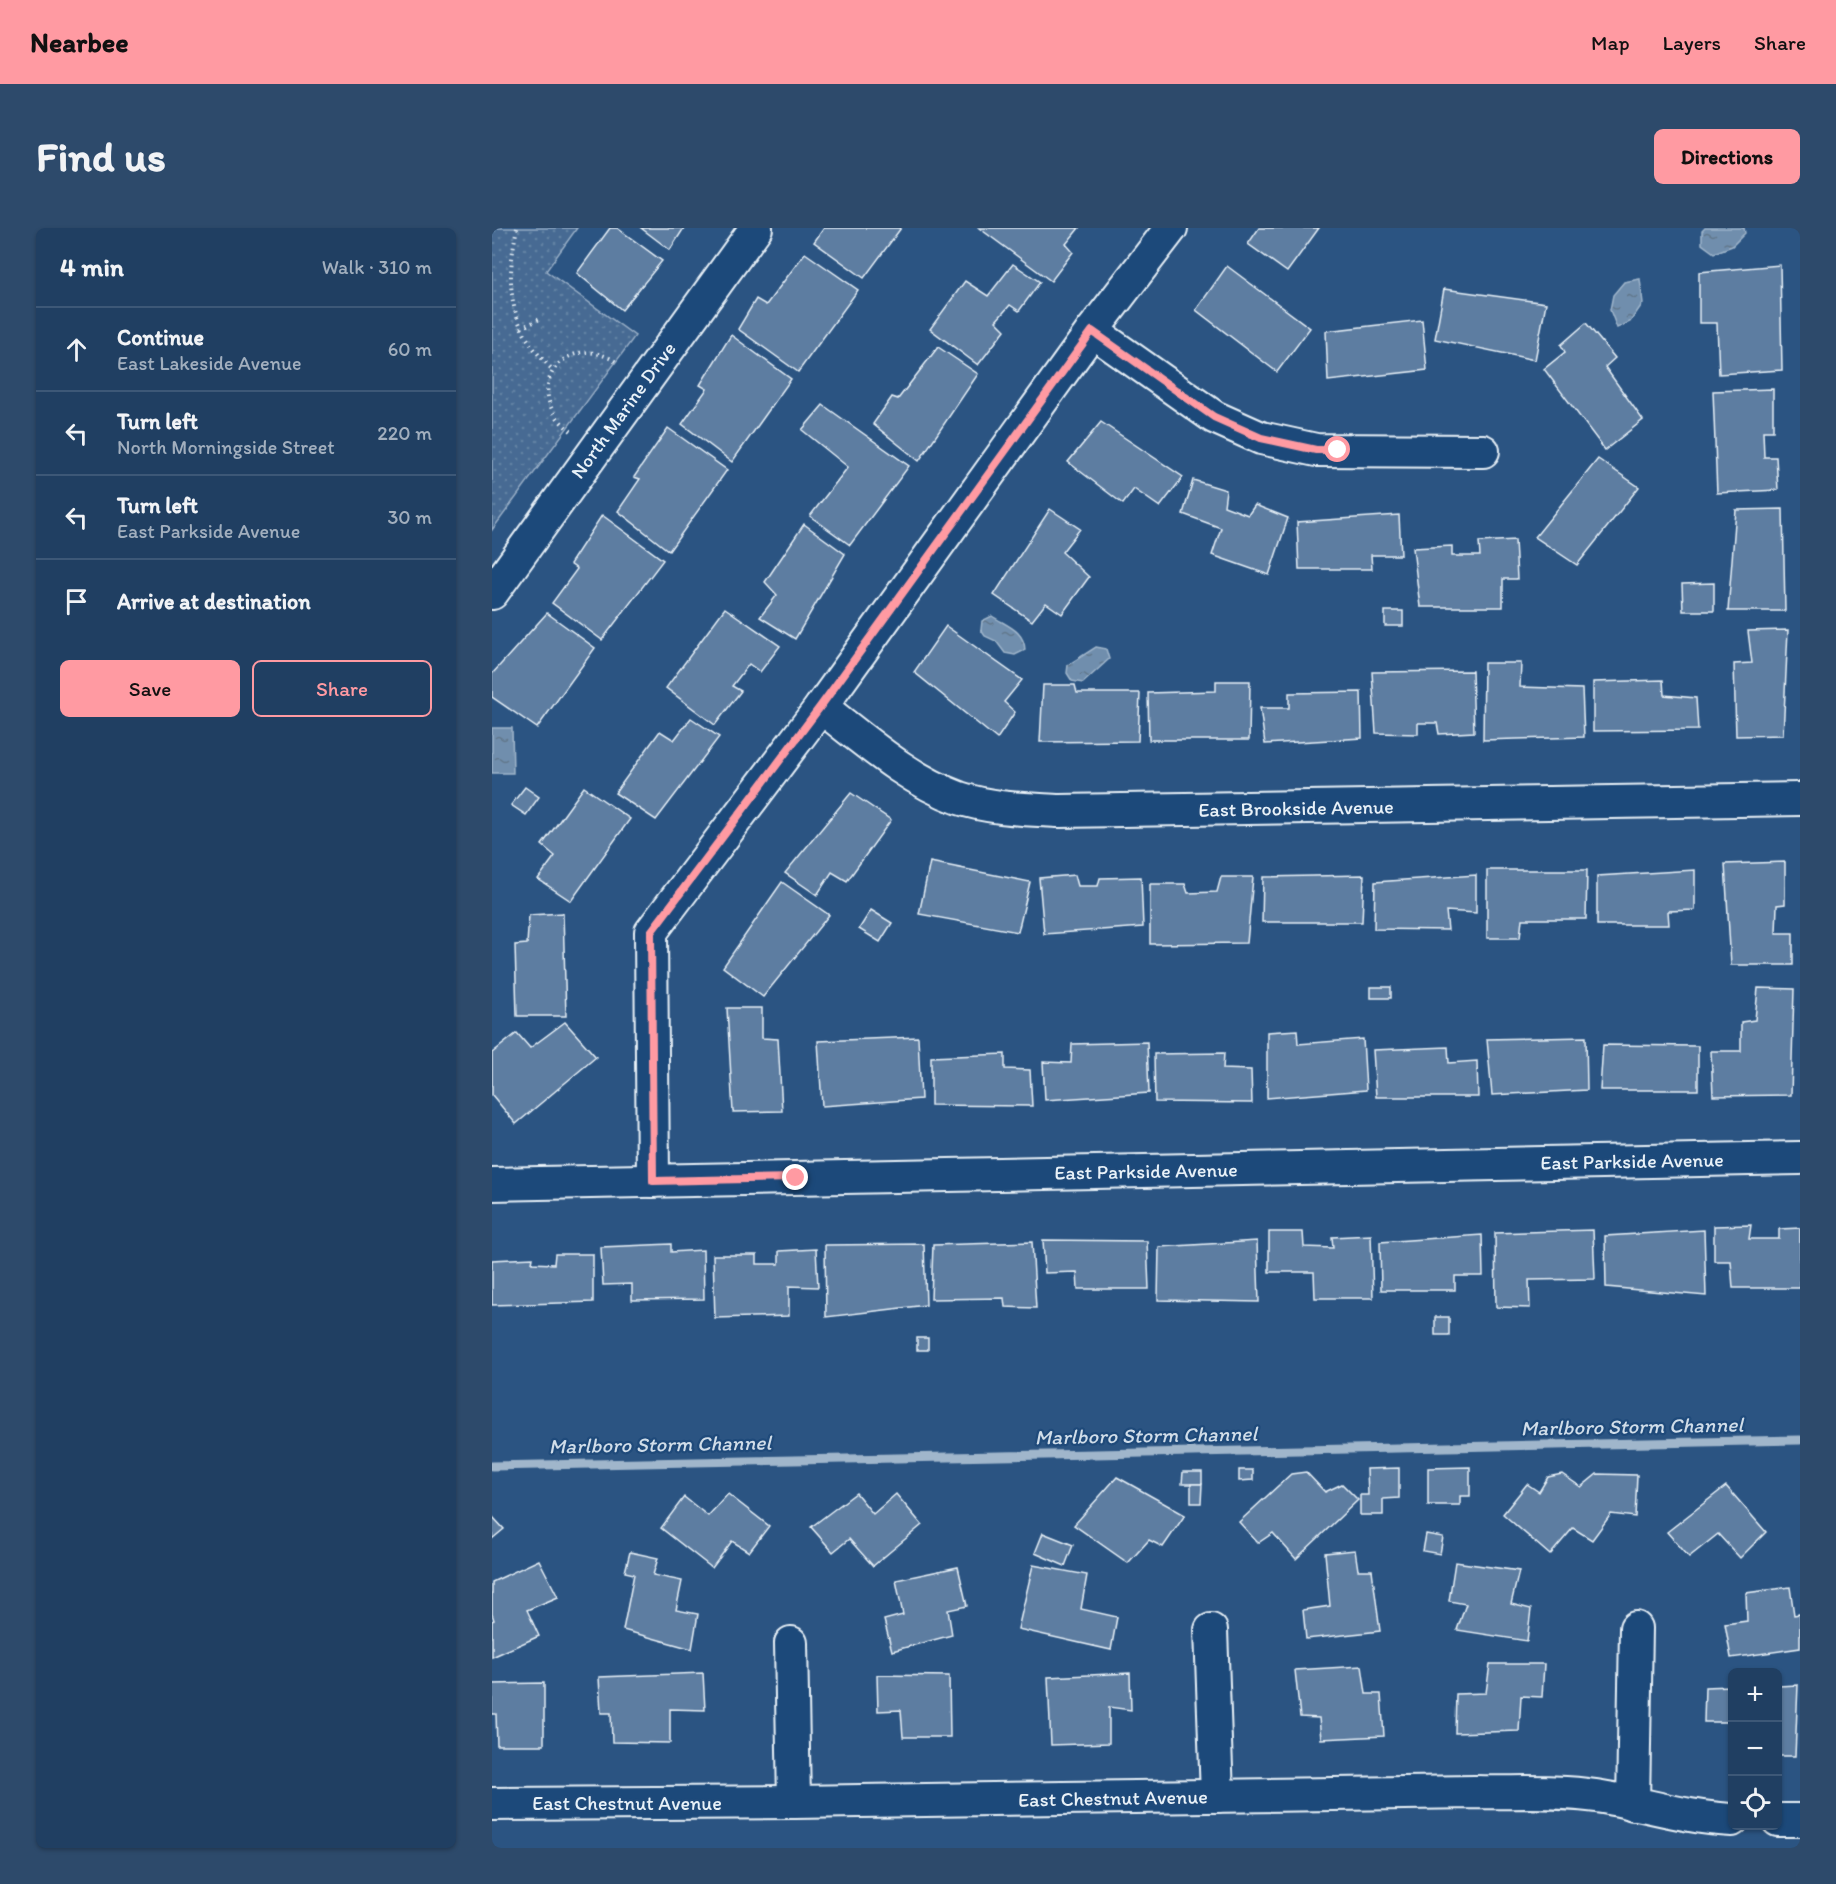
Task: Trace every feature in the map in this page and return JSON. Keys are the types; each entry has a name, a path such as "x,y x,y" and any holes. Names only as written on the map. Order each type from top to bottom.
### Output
{"street":[{"name":"North Marine Drive","path":"492,593 756,228"},
{"path":"653,1181 651,932 820,707 1092,331 1171,228"},
{"path":"1092,331 1214,417 1261,438 1316,450 1483,451"},
{"name":"East Brookside Avenue","path":"820,707 916,778 960,798 1004,808 1060,811 1800,800"},
{"name":"East Parkside Avenue","path":"492,1184 1800,1158"},
{"path":"1633,1804 1636,1628"},
{"path":"1211,1630 1217,1796"},
{"path":"791,1643 794,1802"},
{"name":"East Chestnut Avenue","path":"492,1804 1475,1792 1554,1793 1594,1796 1671,1812 1728,1820"},
{"path":"1782,1820 1800,1820"}],"path":[{"path":"517,228 510,268 514,309 521,327 534,348 553,370"},
{"path":"521,327 540,319"},
{"path":"595,449 565,426 551,410 547,393 553,370 570,356 589,352 609,357 643,383"}],"shaded area":[{"path":"492,228 577,228 546,271 635,336 492,530"}],"water":[{"path":"1705,228 1744,228 1745,233 1732,246 1714,253 1702,244 1702,231"},
{"path":"1640,279 1643,303 1630,322 1617,328 1610,310 1613,295 1624,282"},
{"path":"992,616 1018,633 1025,650 1015,655 1005,653 996,641 985,636 981,630 982,621"},
{"path":"1096,647 1106,649 1109,659 1083,683 1072,681 1067,673 1068,665"},
{"path":"492,728 512,728 513,773 492,773"}],"building":[{"path":"610,228 617,228 662,261 622,310 577,273"},
{"path":"641,228 684,228 670,250"},
{"path":"824,228 901,228 864,278 814,242"},
{"path":"979,228 1079,228 1066,244 1073,252 1051,281"},
{"path":"1259,228 1319,228 1287,272 1248,244"},
{"path":"805,253 858,290 798,372 738,329 756,299 766,305"},
{"path":"1013,264 1040,282 1019,311 1010,305 996,321 1005,330 978,365 930,329 965,281 988,296"},
{"path":"1780,265 1782,370 1719,374 1717,323 1699,323 1699,272"},
{"path":"1227,266 1310,328 1277,372 1196,310"},
{"path":"1444,289 1546,303 1535,360 1435,339"},
{"path":"1422,320 1427,370 1328,381 1326,331"},
{"path":"1586,323 1615,358 1605,367 1643,420 1605,450 1544,369 1565,352 1561,345"},
{"path":"731,335 791,379 732,462 682,424 707,389 700,385"},
{"path":"938,347 978,374 919,461 873,424 892,397 898,399"},
{"path":"1773,389 1773,431 1763,431 1764,457 1776,457 1778,490 1717,493 1713,391"},
{"path":"823,405 909,466 850,545 810,516 848,467 802,430"},
{"path":"1101,422 1183,477 1160,507 1134,489 1123,504 1068,462"},
{"path":"668,428 727,470 669,551 618,511 640,479 634,477"},
{"path":"1598,459 1639,487 1577,565 1535,537"},
{"path":"1193,480 1226,490 1224,506 1248,515 1255,505 1288,518 1269,575 1212,555 1221,528 1183,514"},
{"path":"1050,509 1080,529 1062,552 1089,577 1062,614 1046,603 1032,621 994,595"},
{"path":"1783,509 1785,611 1728,611 1736,510"},
{"path":"602,515 663,560 602,640 552,603 577,569 570,564"},
{"path":"1399,515 1401,555 1371,555 1372,569 1299,569 1297,522"},
{"path":"804,524 845,554 795,639 760,617 777,595 765,582"},
{"path":"1515,540 1517,579 1503,579 1503,607 1420,607 1413,548 1452,546 1452,556 1480,556 1479,542"},
{"path":"1714,583 1714,611 1683,611 1682,584"},
{"path":"725,608 780,646 760,672 749,664 732,686 741,691 715,725 666,688"},
{"path":"1385,611 1403,611 1403,626 1385,626"},
{"path":"547,613 595,648 537,728 492,697 492,674"},
{"path":"946,626 1022,680 1004,702 1015,712 997,739 914,672"},
{"path":"1788,630 1783,735 1736,736 1734,664 1752,663 1748,631"},
{"path":"1484,663 1521,663 1520,687 1582,689 1584,737 1483,740"},
{"path":"1472,671 1474,732 1439,734 1437,723 1418,723 1418,734 1376,733 1372,672"},
{"path":"1663,680 1664,695 1696,698 1698,730 1593,731 1593,682"},
{"path":"1216,681 1250,681 1249,740 1149,740 1148,693 1216,691"},
{"path":"1043,685 1075,685 1077,693 1140,693 1138,741 1040,742"},
{"path":"1361,692 1362,738 1265,744 1260,708 1289,708 1289,693"},
{"path":"691,718 719,737 656,820 615,793 660,731 674,740"},
{"path":"525,787 539,797 526,815 511,805"},
{"path":"584,787 630,819 571,901 538,879 555,856 542,845"},
{"path":"851,793 891,820 847,881 832,872 817,895 785,873"},
{"path":"930,862 1030,882 1018,932 919,914"},
{"path":"1785,862 1785,904 1777,905 1776,933 1793,933 1793,965 1731,965 1725,864"},
{"path":"1487,870 1587,870 1586,919 1522,919 1520,938 1487,938"},
{"path":"1695,870 1695,910 1668,911 1669,925 1597,925 1597,876"},
{"path":"1075,875 1078,886 1098,886 1100,878 1141,877 1143,927 1044,934 1039,878"},
{"path":"1364,875 1362,922 1262,922 1263,877"},
{"path":"1476,875 1476,913 1446,911 1448,930 1374,929 1375,882"},
{"path":"1221,877 1253,877 1247,943 1150,944 1150,884 1185,884 1188,893 1217,892"},
{"path":"782,882 829,915 763,997 723,967"},
{"path":"871,910 892,923 880,942 859,929"},
{"path":"563,913 566,1016 517,1016 515,945 527,944 529,915"},
{"path":"1371,987 1391,987 1391,998 1371,998"},
{"path":"1758,988 1794,989 1791,1095 1713,1096 1711,1051 1741,1051 1741,1022 1755,1020"},
{"path":"727,1008 762,1008 762,1038 778,1039 782,1111 733,1112"},
{"path":"565,1022 596,1057 516,1124 492,1095 492,1053 517,1033 530,1048"},
{"path":"1297,1030 1298,1044 1363,1039 1366,1090 1267,1098 1267,1032"},
{"path":"918,1037 921,1099 822,1106 818,1041"},
{"path":"1586,1037 1587,1090 1492,1095 1487,1039"},
{"path":"1147,1042 1149,1093 1045,1100 1043,1062 1071,1063 1072,1044"},
{"path":"1603,1045 1698,1046 1698,1090 1600,1090"},
{"path":"1448,1047 1449,1063 1477,1061 1478,1097 1376,1097 1373,1050"},
{"path":"1224,1053 1223,1069 1251,1070 1252,1103 1155,1102 1154,1054"},
{"path":"1005,1054 1005,1069 1030,1070 1032,1106 931,1105 931,1057"},
{"path":"1751,1225 1749,1239 1779,1239 1779,1229 1800,1228 1800,1288 1733,1288 1731,1261 1714,1261 1714,1226"},
{"path":"1593,1230 1595,1279 1529,1280 1530,1308 1496,1307 1495,1233"},
{"path":"1704,1230 1706,1296 1606,1287 1605,1236"},
{"path":"1269,1232 1303,1232 1304,1247 1333,1248 1332,1237 1371,1235 1373,1298 1315,1298 1314,1272 1269,1272"},
{"path":"1482,1235 1483,1276 1455,1276 1455,1290 1381,1290 1380,1242"},
{"path":"1043,1240 1147,1241 1149,1289 1078,1289 1077,1272 1045,1273"},
{"path":"1257,1241 1259,1302 1158,1300 1159,1247"},
{"path":"1032,1242 1036,1308 1005,1307 1004,1298 931,1299 933,1245"},
{"path":"671,1244 671,1252 703,1250 704,1299 632,1300 632,1284 603,1285 601,1247"},
{"path":"924,1244 926,1305 826,1317 825,1245"},
{"path":"816,1249 818,1287 789,1286 789,1316 715,1318 713,1255 757,1255 757,1264 779,1264 779,1251"},
{"path":"555,1254 593,1254 593,1302 492,1305 492,1260 533,1258 532,1263 554,1264"},
{"path":"1435,1317 1449,1317 1449,1335 1435,1335"},
{"path":"917,1338 928,1338 928,1350 917,1350"},
{"path":"1470,1467 1470,1496 1460,1496 1460,1505 1428,1505 1428,1468"},
{"path":"1399,1468 1399,1498 1383,1499 1383,1515 1360,1515 1360,1495 1368,1495 1367,1469"},
{"path":"1239,1470 1253,1470 1253,1480 1239,1481"},
{"path":"1183,1472 1202,1472 1202,1484 1182,1484"},
{"path":"1306,1472 1325,1492 1342,1484 1358,1500 1296,1559 1273,1533 1258,1543 1239,1522 1291,1474"},
{"path":"1562,1474 1581,1487 1597,1474 1637,1475 1635,1517 1611,1514 1592,1540 1573,1528 1550,1555 1503,1514 1527,1484 1539,1492 1548,1477"},
{"path":"1117,1477 1185,1515 1163,1547 1149,1540 1128,1563 1074,1525"},
{"path":"1191,1484 1202,1484 1201,1503 1191,1503"},
{"path":"1726,1486 1766,1532 1740,1558 1718,1534 1689,1557 1667,1532"},
{"path":"856,1493 873,1514 896,1494 922,1525 873,1566 849,1539 833,1552 811,1527"},
{"path":"728,1494 769,1526 749,1552 732,1541 712,1568 661,1528 684,1497 708,1516"},
{"path":"492,1516 504,1529 492,1539"},
{"path":"1043,1533 1073,1545 1065,1566 1035,1553"},
{"path":"1426,1534 1443,1537 1440,1554 1423,1551"},
{"path":"1355,1550 1358,1570 1372,1570 1380,1631 1306,1639 1303,1610 1330,1606 1325,1553"},
{"path":"630,1552 658,1558 653,1575 682,1581 676,1610 698,1614 692,1649 623,1630 634,1574 625,1572"},
{"path":"539,1560 558,1597 527,1610 539,1636 492,1657 492,1621 494,1620 492,1582"},
{"path":"1455,1562 1519,1571 1511,1604 1531,1609 1527,1641 1457,1630 1466,1604 1449,1601"},
{"path":"1033,1565 1087,1575 1081,1609 1117,1617 1111,1650 1018,1629"},
{"path":"958,1567 967,1606 948,1610 952,1635 892,1651 884,1620 903,1615 896,1580"},
{"path":"1790,1587 1794,1615 1800,1614 1800,1648 1731,1658 1725,1624 1747,1621 1746,1593"},
{"path":"1490,1664 1544,1664 1542,1697 1521,1696 1519,1731 1455,1733 1456,1694 1486,1693"},
{"path":"1362,1666 1366,1694 1381,1694 1384,1736 1321,1739 1319,1718 1300,1717 1295,1670"},
{"path":"703,1673 705,1710 670,1709 670,1743 612,1742 611,1713 601,1713 599,1677"},
{"path":"1130,1673 1131,1710 1109,1707 1109,1743 1051,1745 1048,1677"},
{"path":"877,1675 949,1676 950,1737 903,1737 901,1710 878,1711"},
{"path":"544,1683 544,1745 497,1745 496,1714 492,1714 492,1684"},
{"path":"1798,1685 1795,1756 1782,1756 1782,1686"},
{"path":"1728,1686 1728,1722 1704,1722 1705,1687"}],"waterway":[{"name":"Marlboro Storm Channel","path":"492,1466 1800,1440"}],"route":[{"path":"796,1178 653,1181 651,932 820,707 1092,331 1214,417 1261,438 1316,450 1338,450"}]}
